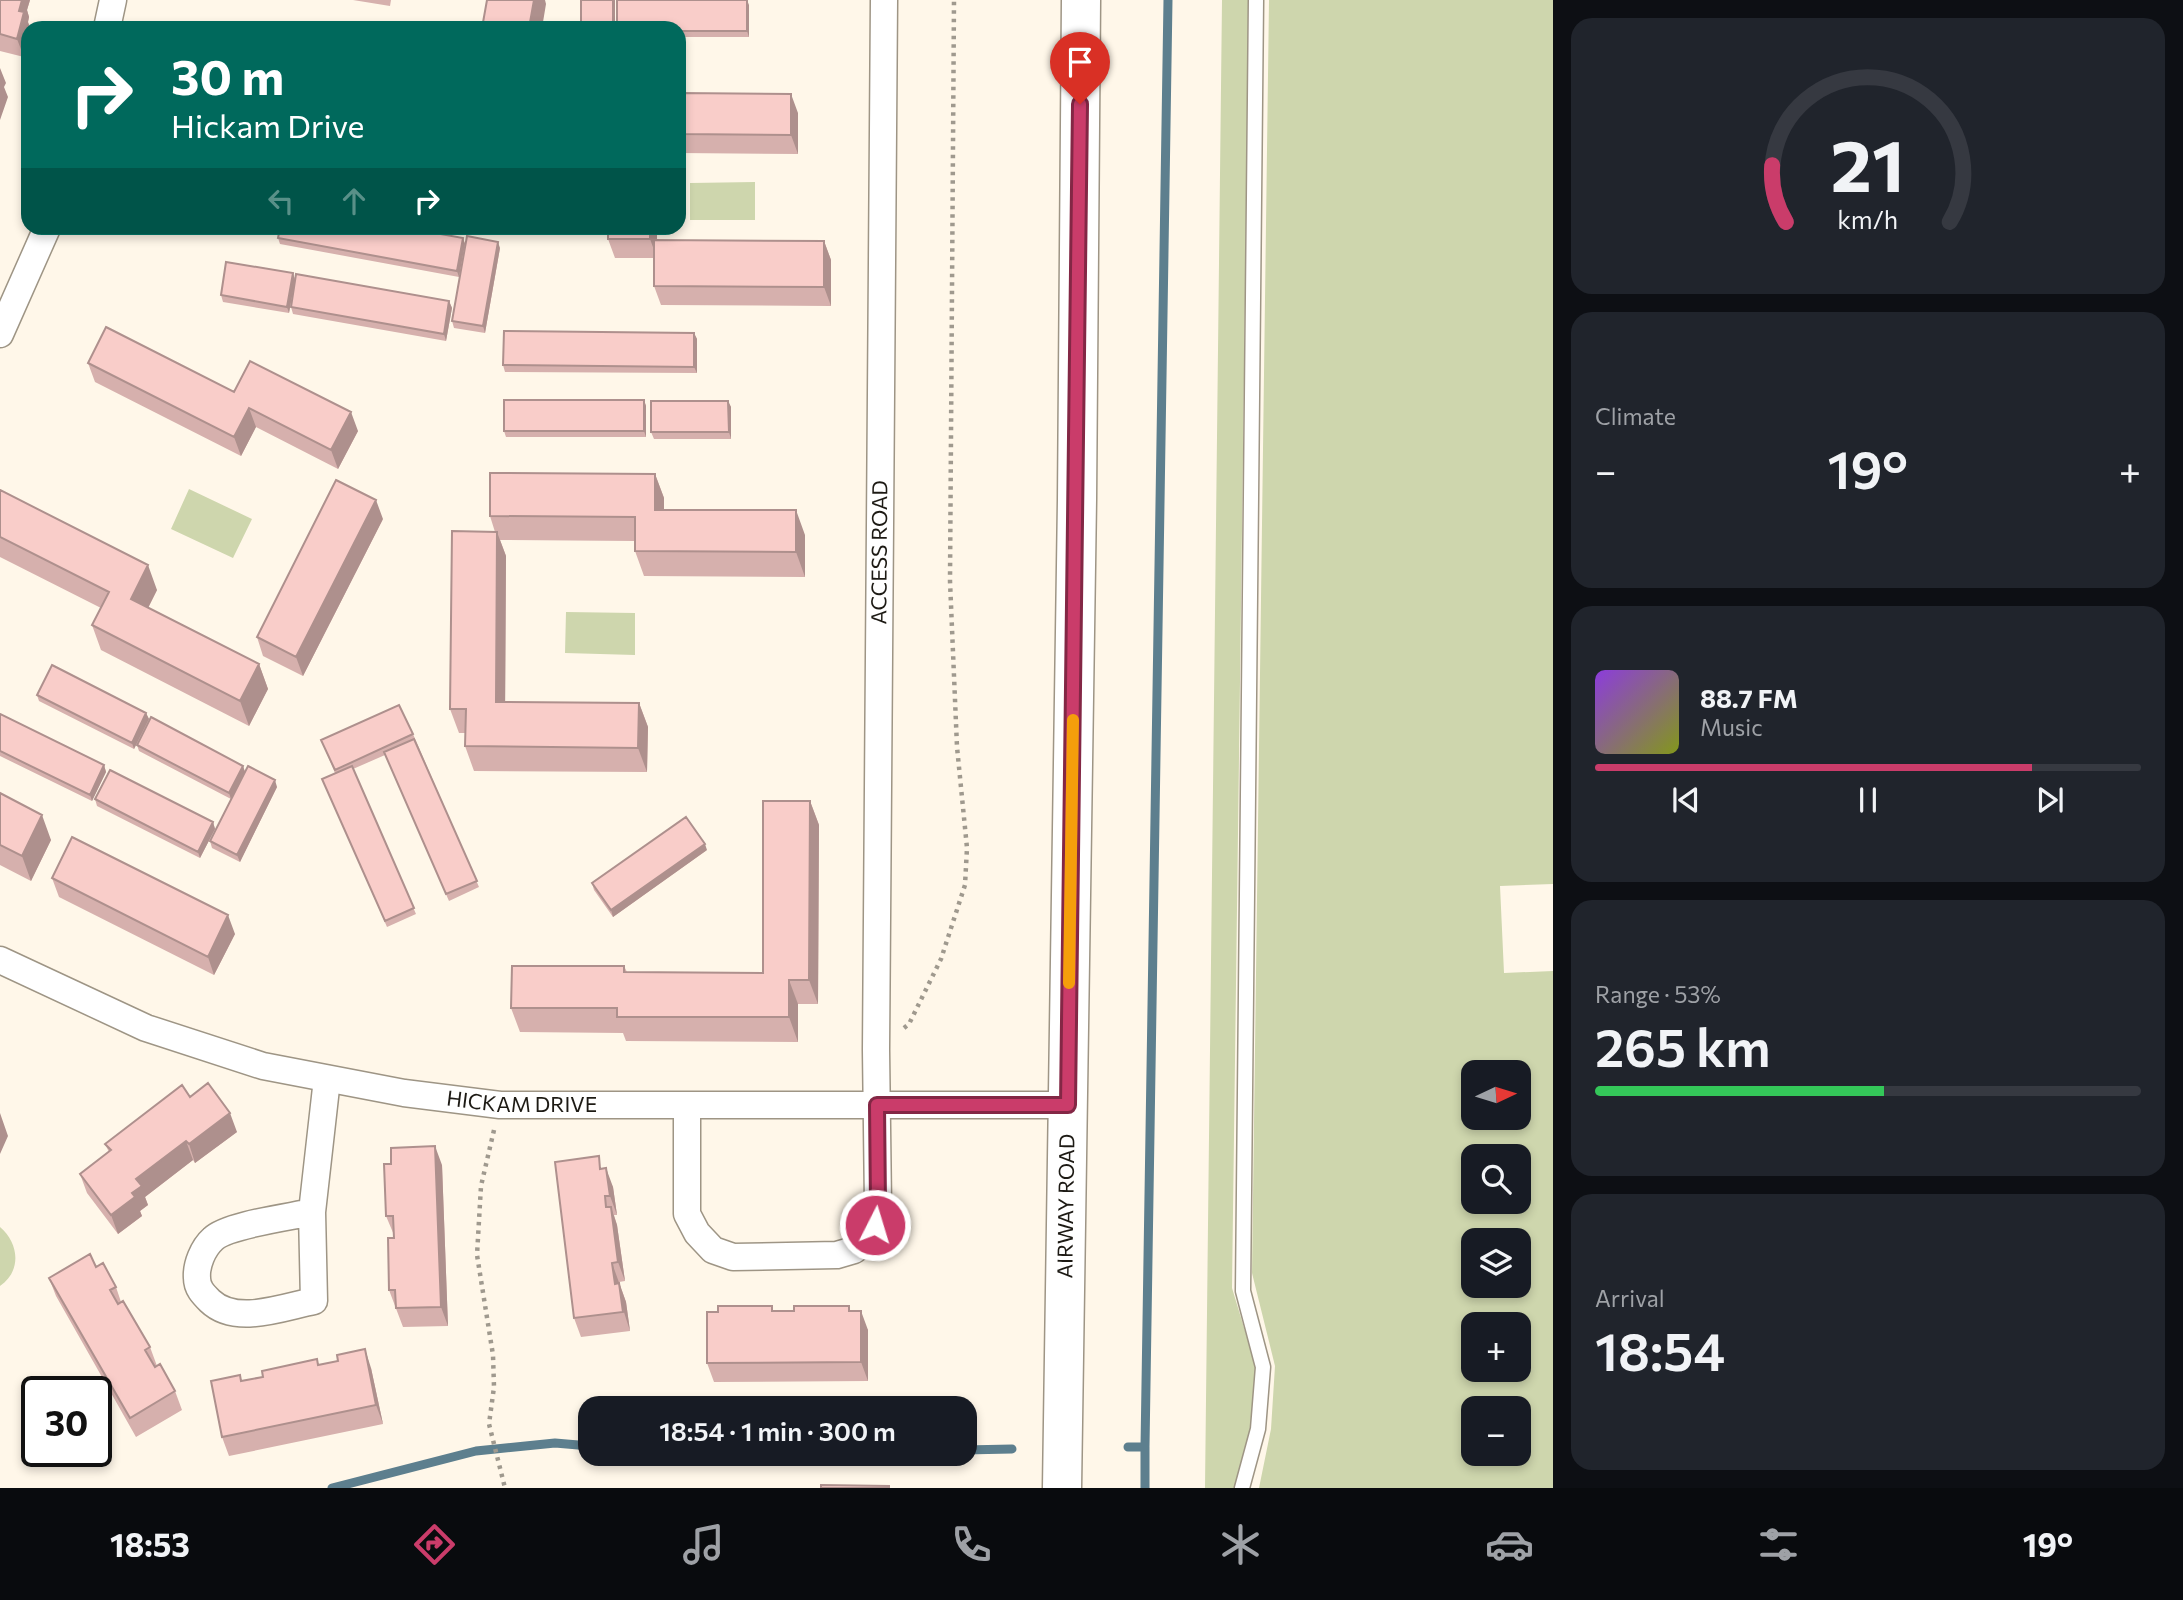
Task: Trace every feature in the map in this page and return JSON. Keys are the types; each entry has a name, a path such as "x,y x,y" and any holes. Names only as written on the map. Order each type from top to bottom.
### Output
{"main road":[{"name":"AIRWAY ROAD","path":"1062,1488 1081,0"}],"street":[{"path":"108,21 113,0"},
{"name":"ACCESS ROAD","path":"687,1107 687,1214 697,1233 713,1250 733,1257 837,1255 854,1250 866,1241 875,1225 878,1205 876,1050 884,0"},
{"path":"0,334 44,235"},
{"name":"HICKAM DRIVE","path":"0,960 146,1028 263,1066 404,1093 500,1105 1068,1105"},
{"path":"312,1212 226,1231 212,1239 196,1269 197,1285 218,1308 232,1313 254,1313 314,1301 312,1212 327,1079"}],"lane":[{"path":"1241,1488 1258,1429 1264,1367 1244,1291 1256,0"}],"path":[{"path":"876,1050 909,1024 941,959 965,885 967,848 957,747 950,581 954,0"},
{"path":"500,1105 481,1186 477,1255 493,1355 494,1388 489,1424 505,1488"}],"green space":[{"path":"1222,0 1249,0 1232,1288 1255,1364 1256,1411 1238,1488 1205,1488"},
{"path":"1269,0 1553,0 1553,884 1500,886 1504,973 1553,971 1553,1488 1259,1488 1271,1429 1275,1366 1252,1273"},
{"path":"755,182 755,220 690,220 690,183"},
{"path":"189,489 252,519 233,558 171,529"},
{"path":"566,612 635,613 635,655 565,653"},
{"path":"0,1227 11,1241 15,1265 7,1280 0,1286"}],"building":[{"path":"0,0 22,0 19,11 24,12 17,39 0,34"},
{"path":"487,0 534,0 530,21 483,21"},
{"path":"581,0 613,0 613,21 581,21"},
{"path":"617,0 747,0 747,31 686,31 686,21 617,21"},
{"path":"686,93 791,94 791,135 686,134"},
{"path":"279,235 446,235 463,238 457,271 278,238"},
{"path":"608,235 650,235 650,239 608,239"},
{"path":"467,236 498,242 483,326 452,321"},
{"path":"654,240 824,241 824,287 654,286"},
{"path":"226,262 293,273 287,307 221,295"},
{"path":"296,274 449,301 444,334 291,307"},
{"path":"106,327 234,392 250,361 351,412 331,450 249,408 234,437 88,363"},
{"path":"504,331 694,333 694,367 503,365"},
{"path":"504,400 644,400 644,431 504,431"},
{"path":"651,401 728,401 729,432 651,432"},
{"path":"490,473 655,474 655,510 796,510 796,552 635,551 635,517 490,516"},
{"path":"336,480 376,500 296,657 257,637"},
{"path":"0,490 148,565 131,599 259,664 240,701 92,625 109,592 0,537"},
{"path":"452,531 497,532 496,702 639,703 638,748 465,746 466,709 450,709"},
{"path":"52,665 146,713 132,743 37,695"},
{"path":"399,705 413,734 335,770 321,740"},
{"path":"0,714 104,765 90,795 0,751"},
{"path":"151,717 243,766 229,793 137,745"},
{"path":"414,739 477,881 446,894 384,752"},
{"path":"248,766 275,780 237,855 210,841"},
{"path":"352,766 414,908 385,921 322,779"},
{"path":"110,770 213,822 198,852 95,799"},
{"path":"0,793 42,815 22,856 0,845"},
{"path":"763,801 810,801 809,980 789,980 789,1017 617,1017 617,1008 511,1008 512,966 624,966 624,972 763,973"},
{"path":"686,817 705,844 611,910 592,883"},
{"path":"72,837 228,915 208,957 52,878"},
{"path":"208,1083 230,1113 189,1144 186,1141 136,1179 142,1186 132,1193 135,1197 111,1215 80,1174 111,1150 105,1144 182,1085 190,1097"},
{"path":"435,1146 441,1307 396,1308 395,1290 389,1290 388,1238 394,1238 393,1216 386,1216 384,1164 391,1164 391,1148"},
{"path":"599,1156 600,1169 606,1168 610,1196 605,1196 606,1207 611,1207 618,1262 612,1263 615,1284 619,1283 623,1312 574,1318 555,1162"},
{"path":"90,1254 96,1267 103,1263 116,1287 110,1290 118,1304 123,1301 150,1347 145,1350 155,1367 160,1364 175,1391 130,1418 112,1387 112,1376 106,1376 49,1278"},
{"path":"718,1306 772,1306 772,1311 794,1311 794,1306 849,1306 849,1311 861,1311 861,1362 707,1363 707,1312 718,1312"},
{"path":"365,1349 376,1405 222,1437 211,1381 240,1375 241,1381 263,1377 262,1371 317,1359 318,1365 338,1361 337,1355"},
{"path":"821,1485 889,1486 889,1488 821,1488"}],"waterway":[{"path":"1128,1447 1145,1447 1168,0"},
{"path":"332,1488 476,1451 555,1443 578,1445"},
{"path":"1145,1447 1145,1488"},
{"path":"977,1450 1012,1449"}],"slow traffic":[{"path":"1069,983 1073,720"}],"route":[{"path":"875,1225 878,1205 877,1105 1068,1105 1080,104"}]}
